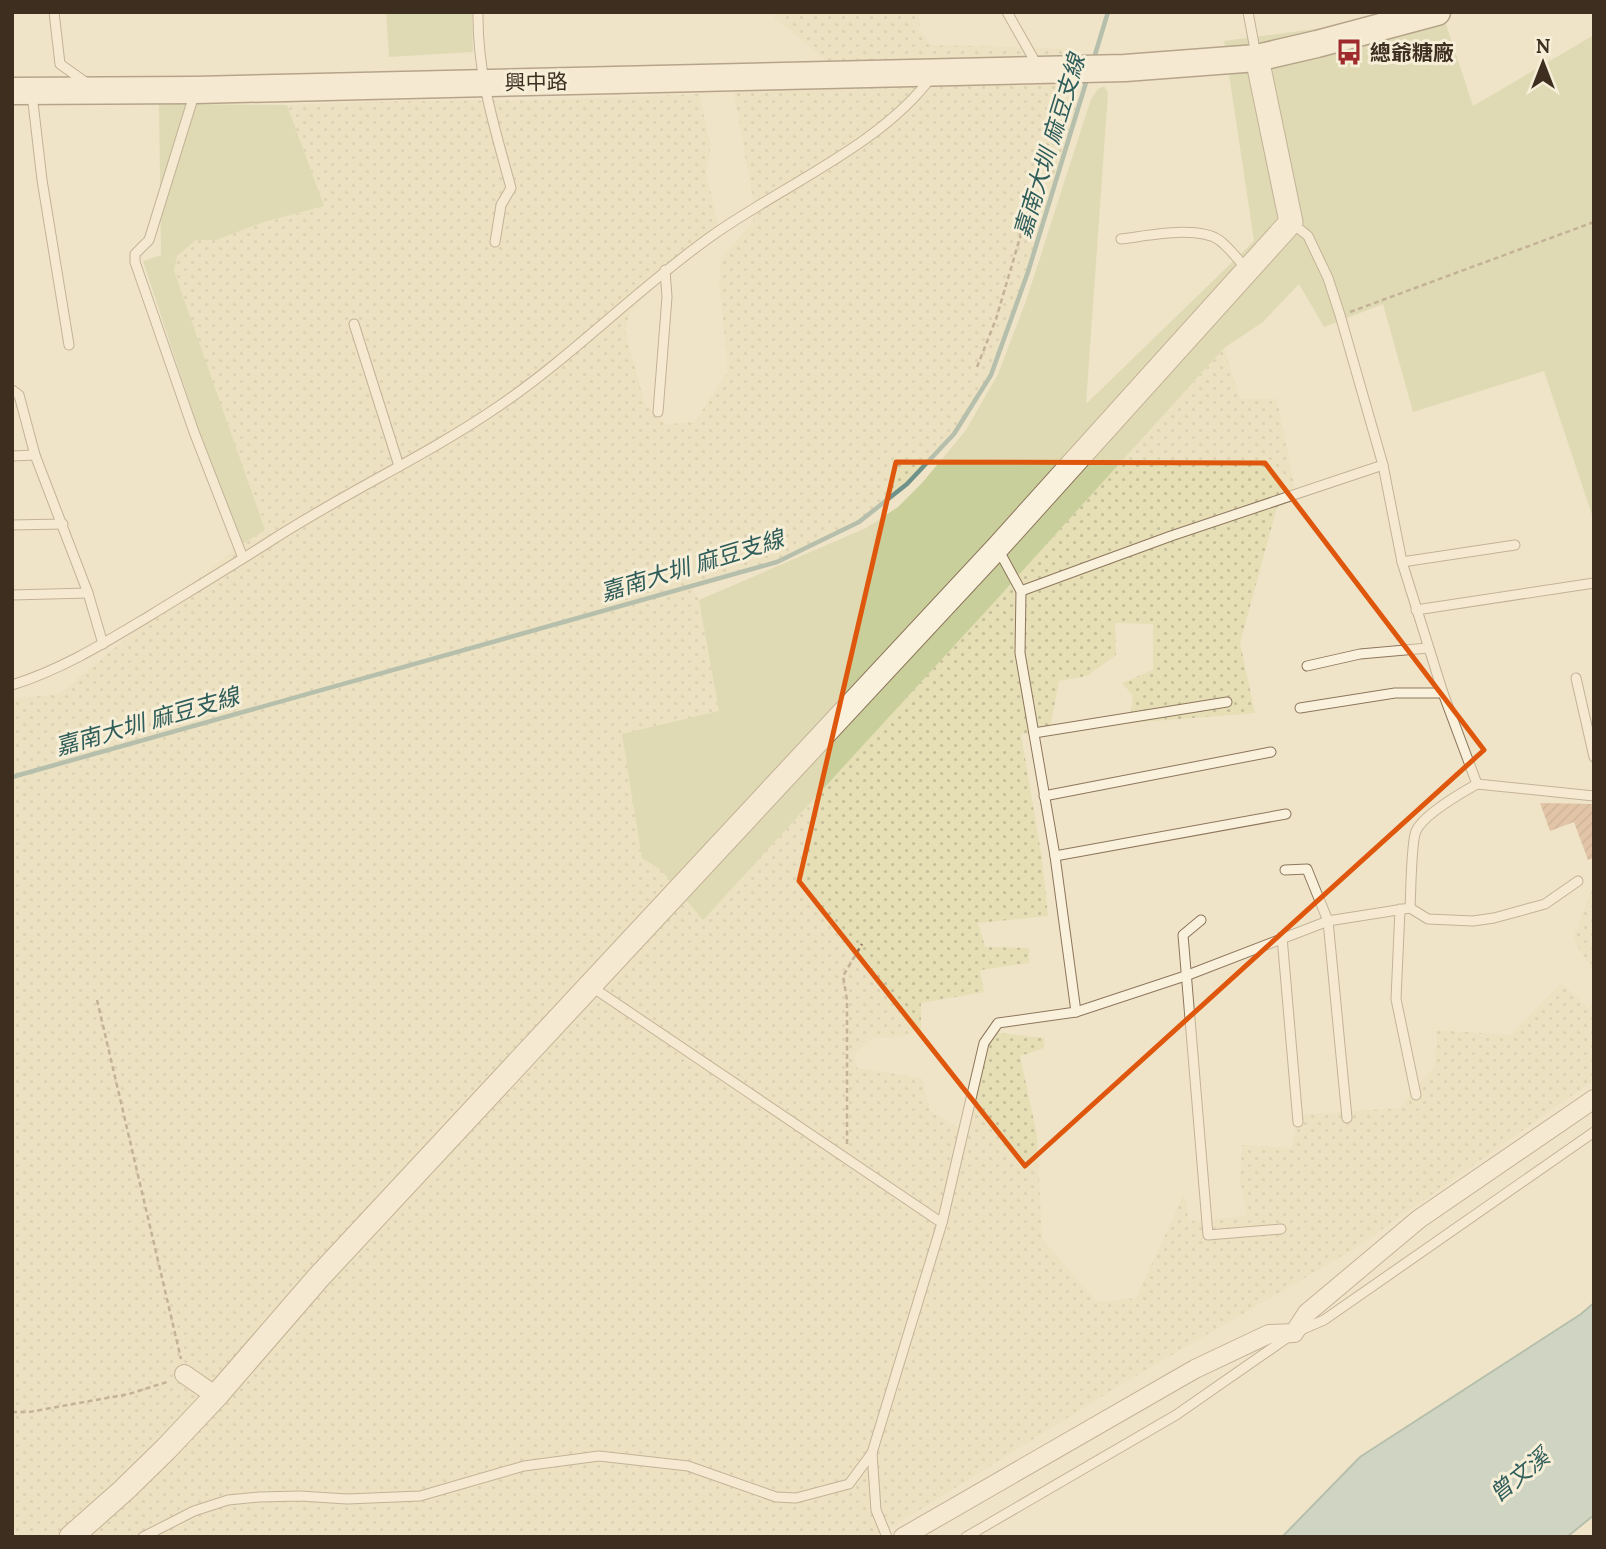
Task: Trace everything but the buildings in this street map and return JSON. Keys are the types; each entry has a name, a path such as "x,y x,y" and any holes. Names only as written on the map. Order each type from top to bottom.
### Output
{"main road":[{"name":"興中路","path":"22,91 196,90 1125,68 1257,58 1437,12"}],"street":[{"path":"71,1537 124,1490 216,1396 318,1278 998,547 1291,222 1257,58"},
{"path":"903,1537 1195,1368 1269,1334 1294,1333 1307,1313 1419,1219 1594,1099"},
{"path":"184,1374 216,1396"}],"lane":[{"path":"54,12 60,64 98,91"},
{"path":"478,12 477,38 483,83 511,188 500,205 495,242"},
{"path":"1007,12 1052,69"},
{"path":"1248,12 1257,58"},
{"path":"12,685 44,675 103,644 300,522 500,406 585,340 665,270 726,226 872,135 911,103 935,72"},
{"path":"196,90 149,240 135,254 135,262 194,432 243,558"},
{"path":"22,91 43,180 69,345"},
{"path":"1291,222 1308,236 1328,278 1383,465 1402,562 1416,610 1477,784"},
{"path":"1121,239 1195,233 1219,239 1249,271"},
{"path":"658,412 667,297 665,270"},
{"path":"354,324 399,466"},
{"path":"12,390 19,395 35,456 88,593 103,644"},
{"path":"12,456 35,456"},
{"path":"1021,591 1171,536 1383,465"},
{"path":"12,525 63,524"},
{"path":"1402,562 1515,544"},
{"path":"998,547 1021,591 1020,653 1055,856 1076,1012"},
{"path":"1416,610 1594,583"},
{"path":"12,595 88,593"},
{"path":"1307,666 1360,654 1428,648"},
{"path":"1576,678 1594,757"},
{"path":"1300,708 1385,694 1443,693"},
{"path":"1034,733 1227,702"},
{"path":"1044,796 1270,752"},
{"path":"1410,908 1416,830 1428,817 1461,793 1477,784 1594,796"},
{"path":"1055,856 1286,814"},
{"path":"1285,870 1307,869 1328,922 1347,1118"},
{"path":"143,1537 194,1511 228,1500 300,1496 347,1499 420,1496 524,1466 599,1456 688,1466 776,1497 796,1498 849,1484 872,1453 942,1223 984,1043 998,1023 1076,1012 1188,975 1282,937 1328,922 1410,908 1428,919 1473,921 1494,918 1545,904 1578,881"},
{"path":"1400,909 1396,999 1416,1095"},
{"path":"1201,920 1183,935 1208,1235 1282,1229"},
{"path":"1282,937 1298,1122"},
{"path":"590,986 942,1223"},
{"path":"966,1537 1176,1415 1294,1333 1324,1320 1594,1132"},
{"path":"872,1453 876,1510 887,1537"}],"path":[{"path":"977,367 996,319 1060,102 1052,69"},
{"path":"1340,315 1594,222"},
{"path":"846,1158 848,1041 847,1000 843,976 862,944"},
{"path":"12,1412 29,1412 129,1394 184,1374 97,1000"}],"highlighted area":[{"path":"896,462 1265,463 1484,750 1025,1166 799,881"}],"shaded area":[{"path":"774,12 920,12 919,31 932,45 1078,49 1071,72 1079,102 1028,272 991,375 954,434 907,484 859,522 777,562 692,587 699,600 719,711 642,858 661,870 703,919 1224,348 1240,399 1277,399 1297,499 1277,507 1240,643 1255,713 1130,723 1133,696 1122,683 1153,670 1153,624 1115,623 1116,655 1087,676 1059,681 1049,734 1021,734 1042,859 1048,916 978,923 985,947 1029,948 1029,963 980,970 984,992 921,1003 921,1029 897,1038 872,1038 854,1054 857,1068 922,1078 930,1111 964,1131 992,1032 1044,1038 1044,1048 1020,1056 1037,1135 1042,1239 1097,1302 1136,1298 1184,1194 1189,1221 1247,1216 1240,1180 1242,1145 1292,1148 1299,1115 1399,1108 1435,1066 1437,1030 1510,1035 1561,983 1589,1008 1594,1003 1594,1080 1356,1248 1122,1384 876,1537 12,1537 12,699 59,694 237,547 174,271 177,256 196,240 216,240 264,222 324,206 287,105 699,94 711,146 706,173 719,227 672,266 630,312 625,330 645,405 667,424 695,422 728,371 719,284 721,257 753,222 753,200 734,93 859,87 775,18"},
{"path":"1591,891 1594,891 1594,972 1573,939"}],"green space":[{"path":"386,12 472,12 473,52 389,57"},
{"path":"1442,12 1473,106 1594,35 1594,521 1544,371 1413,412 1383,304 1324,327 1299,284 1263,322 1224,348 703,920 661,870 642,858 622,734 719,711 699,600 866,528 898,507 922,483 966,430 998,374 1026,301 1091,99 1098,89 1104,86 1108,93 1086,404 1254,241 1224,41"},
{"path":"159,104 287,105 324,206 264,222 216,240 196,240 177,256 174,271 265,530 237,547 143,261 161,255"}],"water":[{"name":"曾文溪","path":"1594,1303 1594,1515 1567,1537 1282,1537 1360,1457"}],"waterway":[{"name":"嘉南大圳 麻豆支線","path":"1094,58 1108,12"},
{"name":"嘉南大圳 麻豆支線","path":"12,777 777,562 859,522 907,484 954,434 991,375 1028,272 1088,76"}],"place":[{"name":"總爺糖廠","path":"1349,52"}]}
